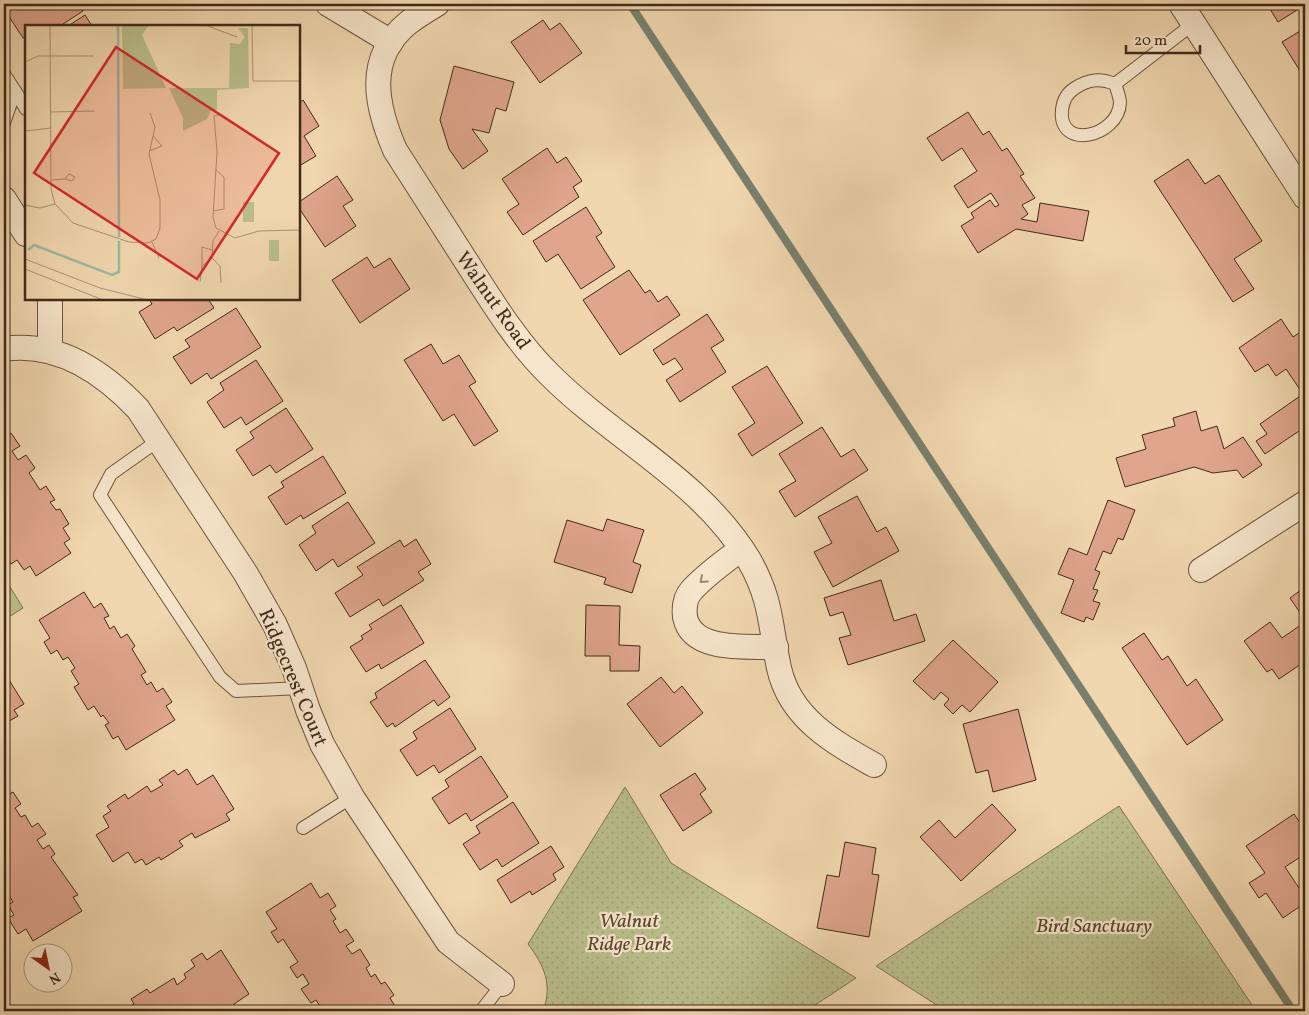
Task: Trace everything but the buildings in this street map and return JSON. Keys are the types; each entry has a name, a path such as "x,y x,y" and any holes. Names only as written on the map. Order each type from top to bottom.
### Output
{"street":[{"path":"328,4 391,42"},
{"name":"Walnut Road","path":"437,4 408,23 391,42 381,59 378,79 380,103 385,126 396,150 498,310 549,374 603,422 681,481 711,511 741,549 763,588 771,614 779,669 797,708 811,724 832,741 874,765"},
{"path":"1181,4 1305,197"},
{"path":"4,199 23,224"},
{"path":"50,300 50,351"},
{"name":"Ridgecrest Court","path":"4,349 29,347 50,351 76,360 122,392 138,409 251,582 275,625 294,668 322,744 352,797 448,942 502,984"},
{"path":"1201,570 1305,503"},
{"path":"741,549 690,592 684,611 686,622 692,632 714,645 776,647"}],"lane":[{"path":"1115,84 1120,101 1118,113 1111,123 1102,130 1088,136 1078,135 1066,129 1061,119 1063,103 1069,92 1084,82 1096,80 1115,84 1194,24"},
{"path":"4,74 25,107"},
{"path":"4,123 15,91"},
{"path":"159,440 111,474 100,495 220,677 236,691 300,688"},
{"path":"303,828 352,797"},
{"path":"481,1011 502,984"}],"green space":[{"path":"4,577 23,608 4,620"},
{"name":"Walnut Ridge Park","path":"625,787 671,863 856,978 806,1011 543,1011 546,1002 547,984 542,968 528,944"},
{"name":"Bird Sanctuary","path":"1119,806 1256,1011 946,1011 876,966"}],"waterway":[{"path":"630,4 1293,1011"}]}
